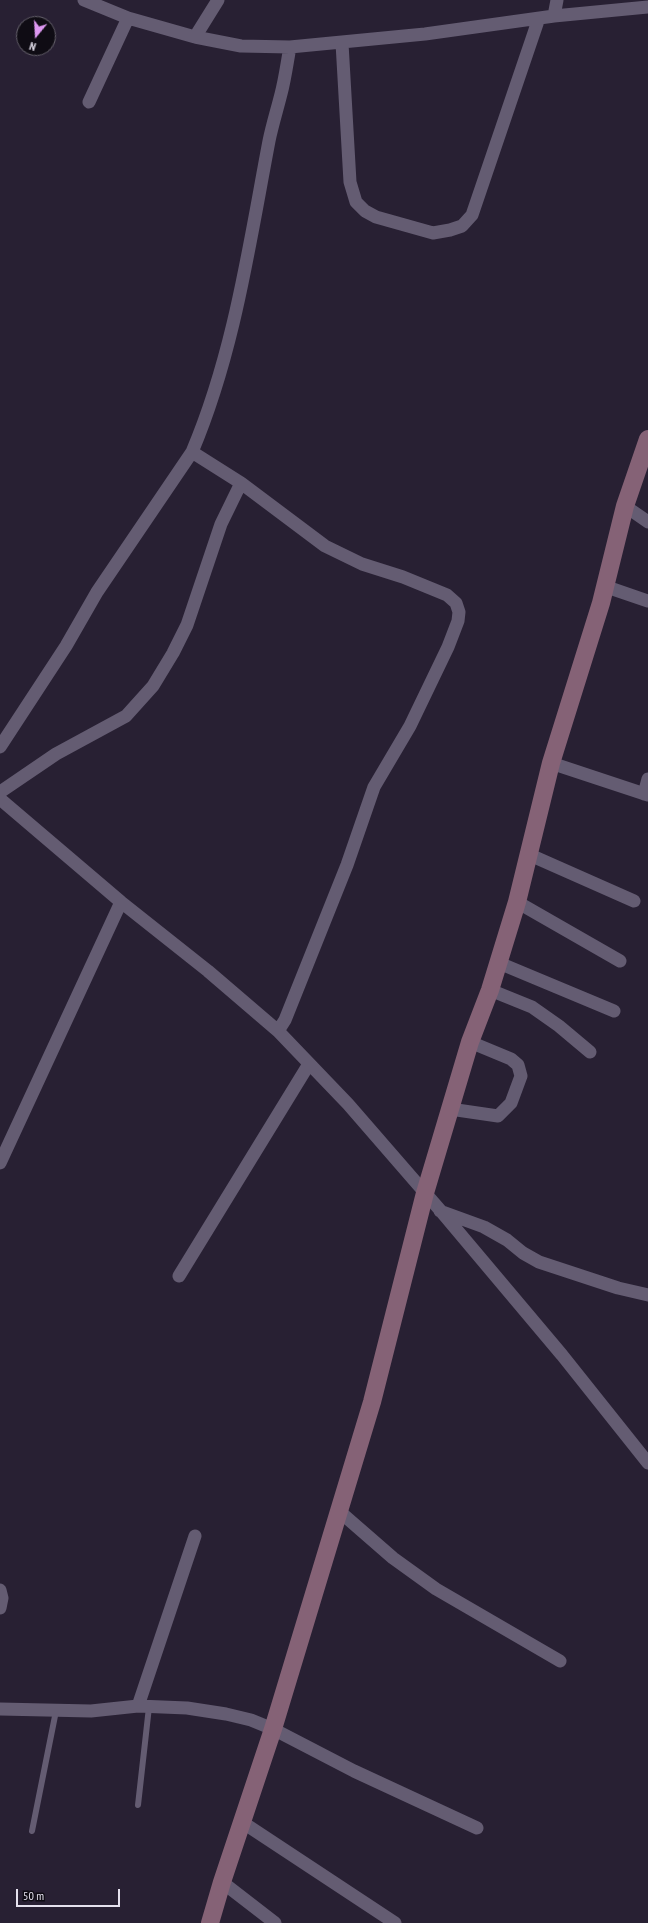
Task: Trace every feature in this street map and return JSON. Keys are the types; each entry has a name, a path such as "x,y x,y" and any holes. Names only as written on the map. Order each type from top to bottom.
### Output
{"main road":[{"path":"210,1923 222,1882 273,1729 372,1402 425,1193 470,1042 490,990 517,902 530,855 551,763 601,603 625,506 648,439"}],"street":[{"path":"84,0 128,18 195,37 241,46 290,47 425,34 554,16 648,7"},
{"path":"195,37 218,0"},
{"path":"554,16 557,0"},
{"path":"89,102 128,18"},
{"path":"342,43 350,182 356,202 365,211 376,217 433,233 462,226 472,215 540,18"},
{"path":"0,747 66,646 97,592 192,452 217,380 238,304 248,260 269,142 282,93 290,47"},
{"path":"192,452 241,483 325,546 362,564 404,577 447,595 456,603 459,612 458,621 448,647 410,726 374,787 347,865 286,1020 278,1031"},
{"path":"0,792 56,754 126,716 153,686 173,653 187,625 221,524 241,483"},
{"path":"625,506 648,522"},
{"path":"604,586 648,601"},
{"path":"551,763 646,795 648,780"},
{"path":"0,799 121,902 208,971 278,1031 348,1104 440,1210 562,1355 648,1463"},
{"path":"530,855 634,901"},
{"path":"0,1163 121,902"},
{"path":"517,902 620,961"},
{"path":"499,962 614,1011"},
{"path":"490,990 532,1007 559,1026 590,1052"},
{"path":"450,1109 498,1116 510,1103 521,1076 518,1065 511,1059 470,1042"},
{"path":"179,1276 308,1064"},
{"path":"440,1210 484,1227 507,1240 523,1253 539,1262 618,1288 648,1295"},
{"path":"339,1511 393,1558 436,1589 560,1661"},
{"path":"143,1706 195,1536"},
{"path":"0,1590 2,1598 0,1608"},
{"path":"0,1709 90,1711 143,1706 187,1708 226,1714 251,1720 273,1729 354,1771 477,1828"},
{"path":"242,1822 395,1923"},
{"path":"222,1882 275,1923"}],"lane":[{"path":"138,1805 143,1706"},
{"path":"32,1831 56,1711"}]}
